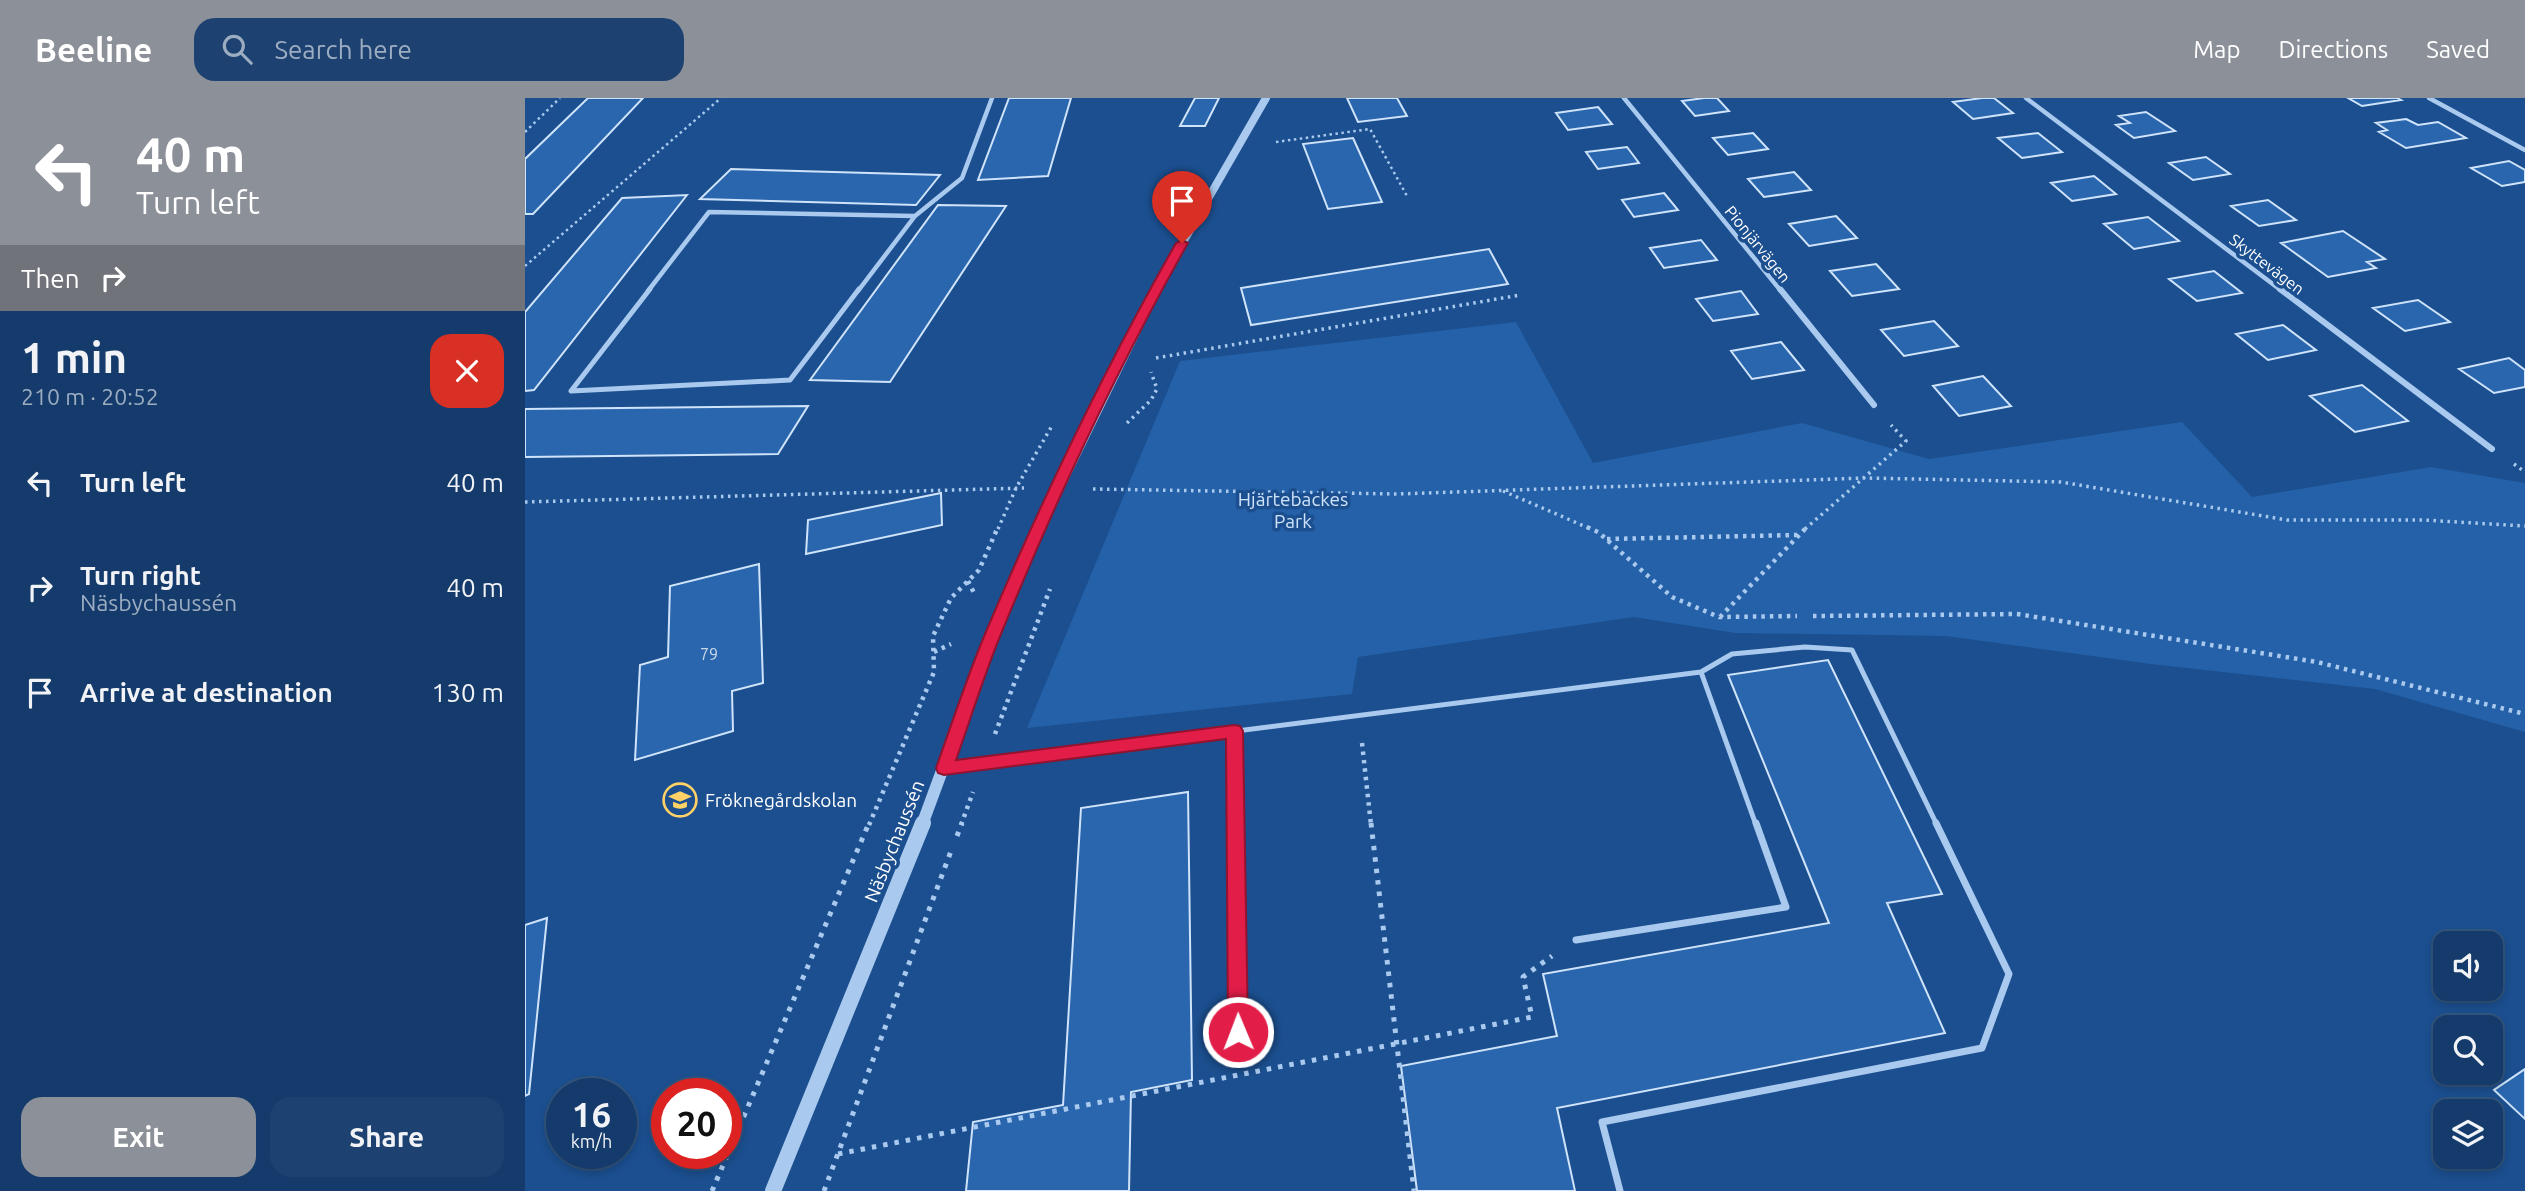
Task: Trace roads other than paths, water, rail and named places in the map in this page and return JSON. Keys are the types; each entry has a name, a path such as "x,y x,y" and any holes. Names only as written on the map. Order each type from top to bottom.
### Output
{"street":[{"path":"915,216 709,212 571,391 790,380 915,216 962,178 992,98"},
{"name":"Näsbychaussén","path":"773,1191 944,768 992,635 1058,487 1157,287 1266,98"},
{"name":"Pionjärvägen","path":"1623,98 1874,405"},
{"name":"Skyttevägen","path":"2027,98 2492,449"},
{"path":"2430,98 2525,150"}],"lane":[{"path":"944,768 1701,672 1733,654 1805,647 1852,650 2009,974 1982,1048 1602,1122 1620,1191"},
{"path":"1576,940 1786,907 1701,672"},
{"path":"1234,731 1238,1032"}],"place":[{"name":"Fröknegårdskolan","path":"680,800"}],"park label":[{"name":"Hjärtebackes Park","path":"1293,510"}]}
